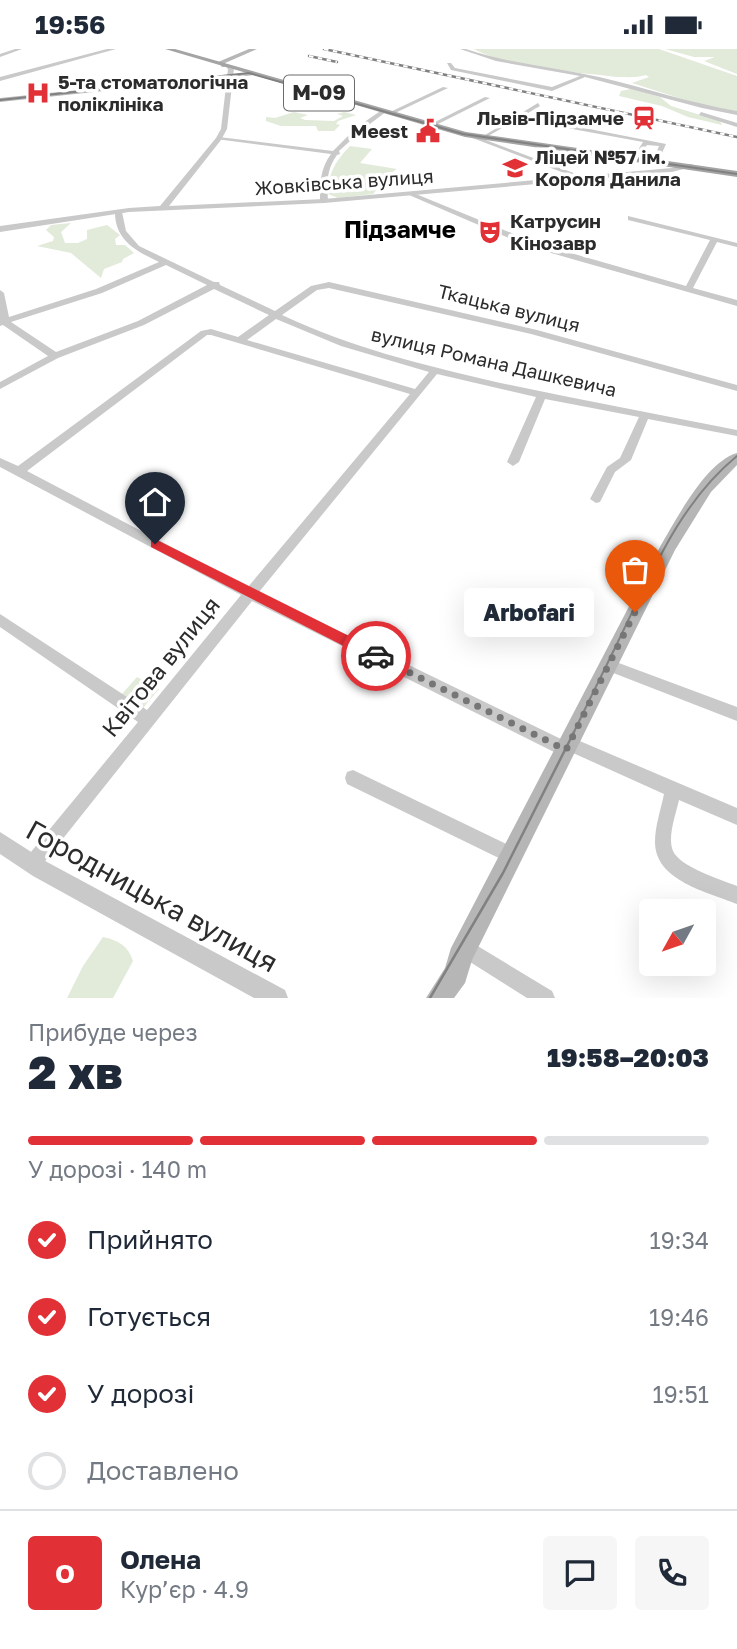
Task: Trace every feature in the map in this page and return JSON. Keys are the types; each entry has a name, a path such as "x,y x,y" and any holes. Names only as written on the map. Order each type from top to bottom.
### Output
{"main road":[{"path":"168,49 225,68"},
{"path":"0,100 225,68 254,49"},
{"name":"М-09","path":"225,68 252,73 465,134 636,157 737,174"},
{"path":"439,998 456,974 463,953 667,549 698,496 713,477 737,458"},
{"path":"427,998 449,965 463,953"}],"street":[{"path":"0,79 113,49"},
{"path":"462,49 515,64 587,76 666,99 737,125"},
{"path":"0,55 18,50"},
{"path":"449,64 453,69 552,89 587,76"},
{"path":"163,208 219,139 224,129 225,68"},
{"path":"324,201 326,167 362,126 445,88"},
{"path":"432,125 487,98"},
{"path":"666,99 737,113"},
{"path":"483,137 538,106"},
{"path":"518,117 663,144 656,161"},
{"path":"465,134 585,179"},
{"path":"219,139 338,153"},
{"path":"636,157 645,143 652,142"},
{"name":"Жовківська вулиця","path":"0,229 118,212 324,201 585,179 691,166"},
{"path":"411,194 533,245 737,303"},
{"name":"вулиця Романа Дашкевича","path":"118,212 122,231 136,248 216,284 313,333 435,370 542,395 737,433"},
{"path":"631,218 737,245"},
{"path":"688,290 714,240"},
{"path":"3,322 99,291 167,262"},
{"path":"0,386 55,356 141,323 216,284"},
{"name":"Ткацька вулиця","path":"277,314 314,288 329,285 453,311 597,347 737,388"},
{"path":"0,293 3,322"},
{"path":"240,340 277,314"},
{"path":"3,322 55,356"},
{"path":"18,472 196,337 211,332 417,393"},
{"name":"Квітова вулиця","path":"32,864 435,370"},
{"path":"513,462 542,395"},
{"path":"596,499 611,470 625,460 645,415"},
{"path":"0,462 250,594 373,655 568,747 737,817"},
{"path":"0,620 148,720"},
{"path":"608,665 737,714"},
{"path":"353,778 513,856"},
{"path":"673,791 664,841 666,856 679,869 737,895"},
{"name":"Городницька вулиця","path":"0,842 32,864 277,998"},
{"path":"463,953 545,998"}],"green space":[{"path":"474,49 659,49 737,76 737,111 704,106 632,83 649,77 646,75 618,77 544,68 505,61"},
{"path":"665,49 737,49 737,74 704,61 715,57 694,57"},
{"path":"631,89 660,97 671,106 720,121 722,125 619,96 621,91"},
{"path":"294,112 308,115 300,118 305,120 334,121 343,116 337,114 344,112 356,115 338,121 336,124 340,125 334,131 318,131 316,126 281,126 266,121 266,117 275,118"},
{"path":"350,146 372,149 360,163 397,169 388,175 373,194 338,198 328,194 331,173"},
{"path":"71,223 61,232 65,243 78,243 87,239 87,230 107,225 120,235 115,239 116,245 125,245 134,253 122,262 104,269 101,278 71,253 37,246 53,241 54,237 46,230 51,225"},
{"path":"137,677 159,689 143,708 122,694"},
{"path":"103,937 122,945 133,961 113,998 67,998 83,966"}],"tram line":[{"path":"0,100 249,73 463,134 737,174"},
{"path":"573,734 672,535 701,493 737,456"},
{"path":"430,998 503,873 573,734"}],"railway":[{"path":"324,49 737,137"},
{"path":"309,56 337,62"}],"way so far":[{"path":"376,656 566,750 635,612"}],"place":[{"name":"5-та стоматологічна поліклініка","path":"38,93"},
{"name":"Львів-Підзамче","path":"644,118"},
{"name":"Meest","path":"428,131"},
{"name":"Ліцей №57 ім. Короля Данила","path":"515,168"},
{"name":"Катрусин Кінозавр","path":"490,232"},
{"name":"Arbofari","path":"635,612"}],"district":[{"name":"Підзамче","path":"400,230"}],"route":[{"path":"155,544 376,656"}]}
